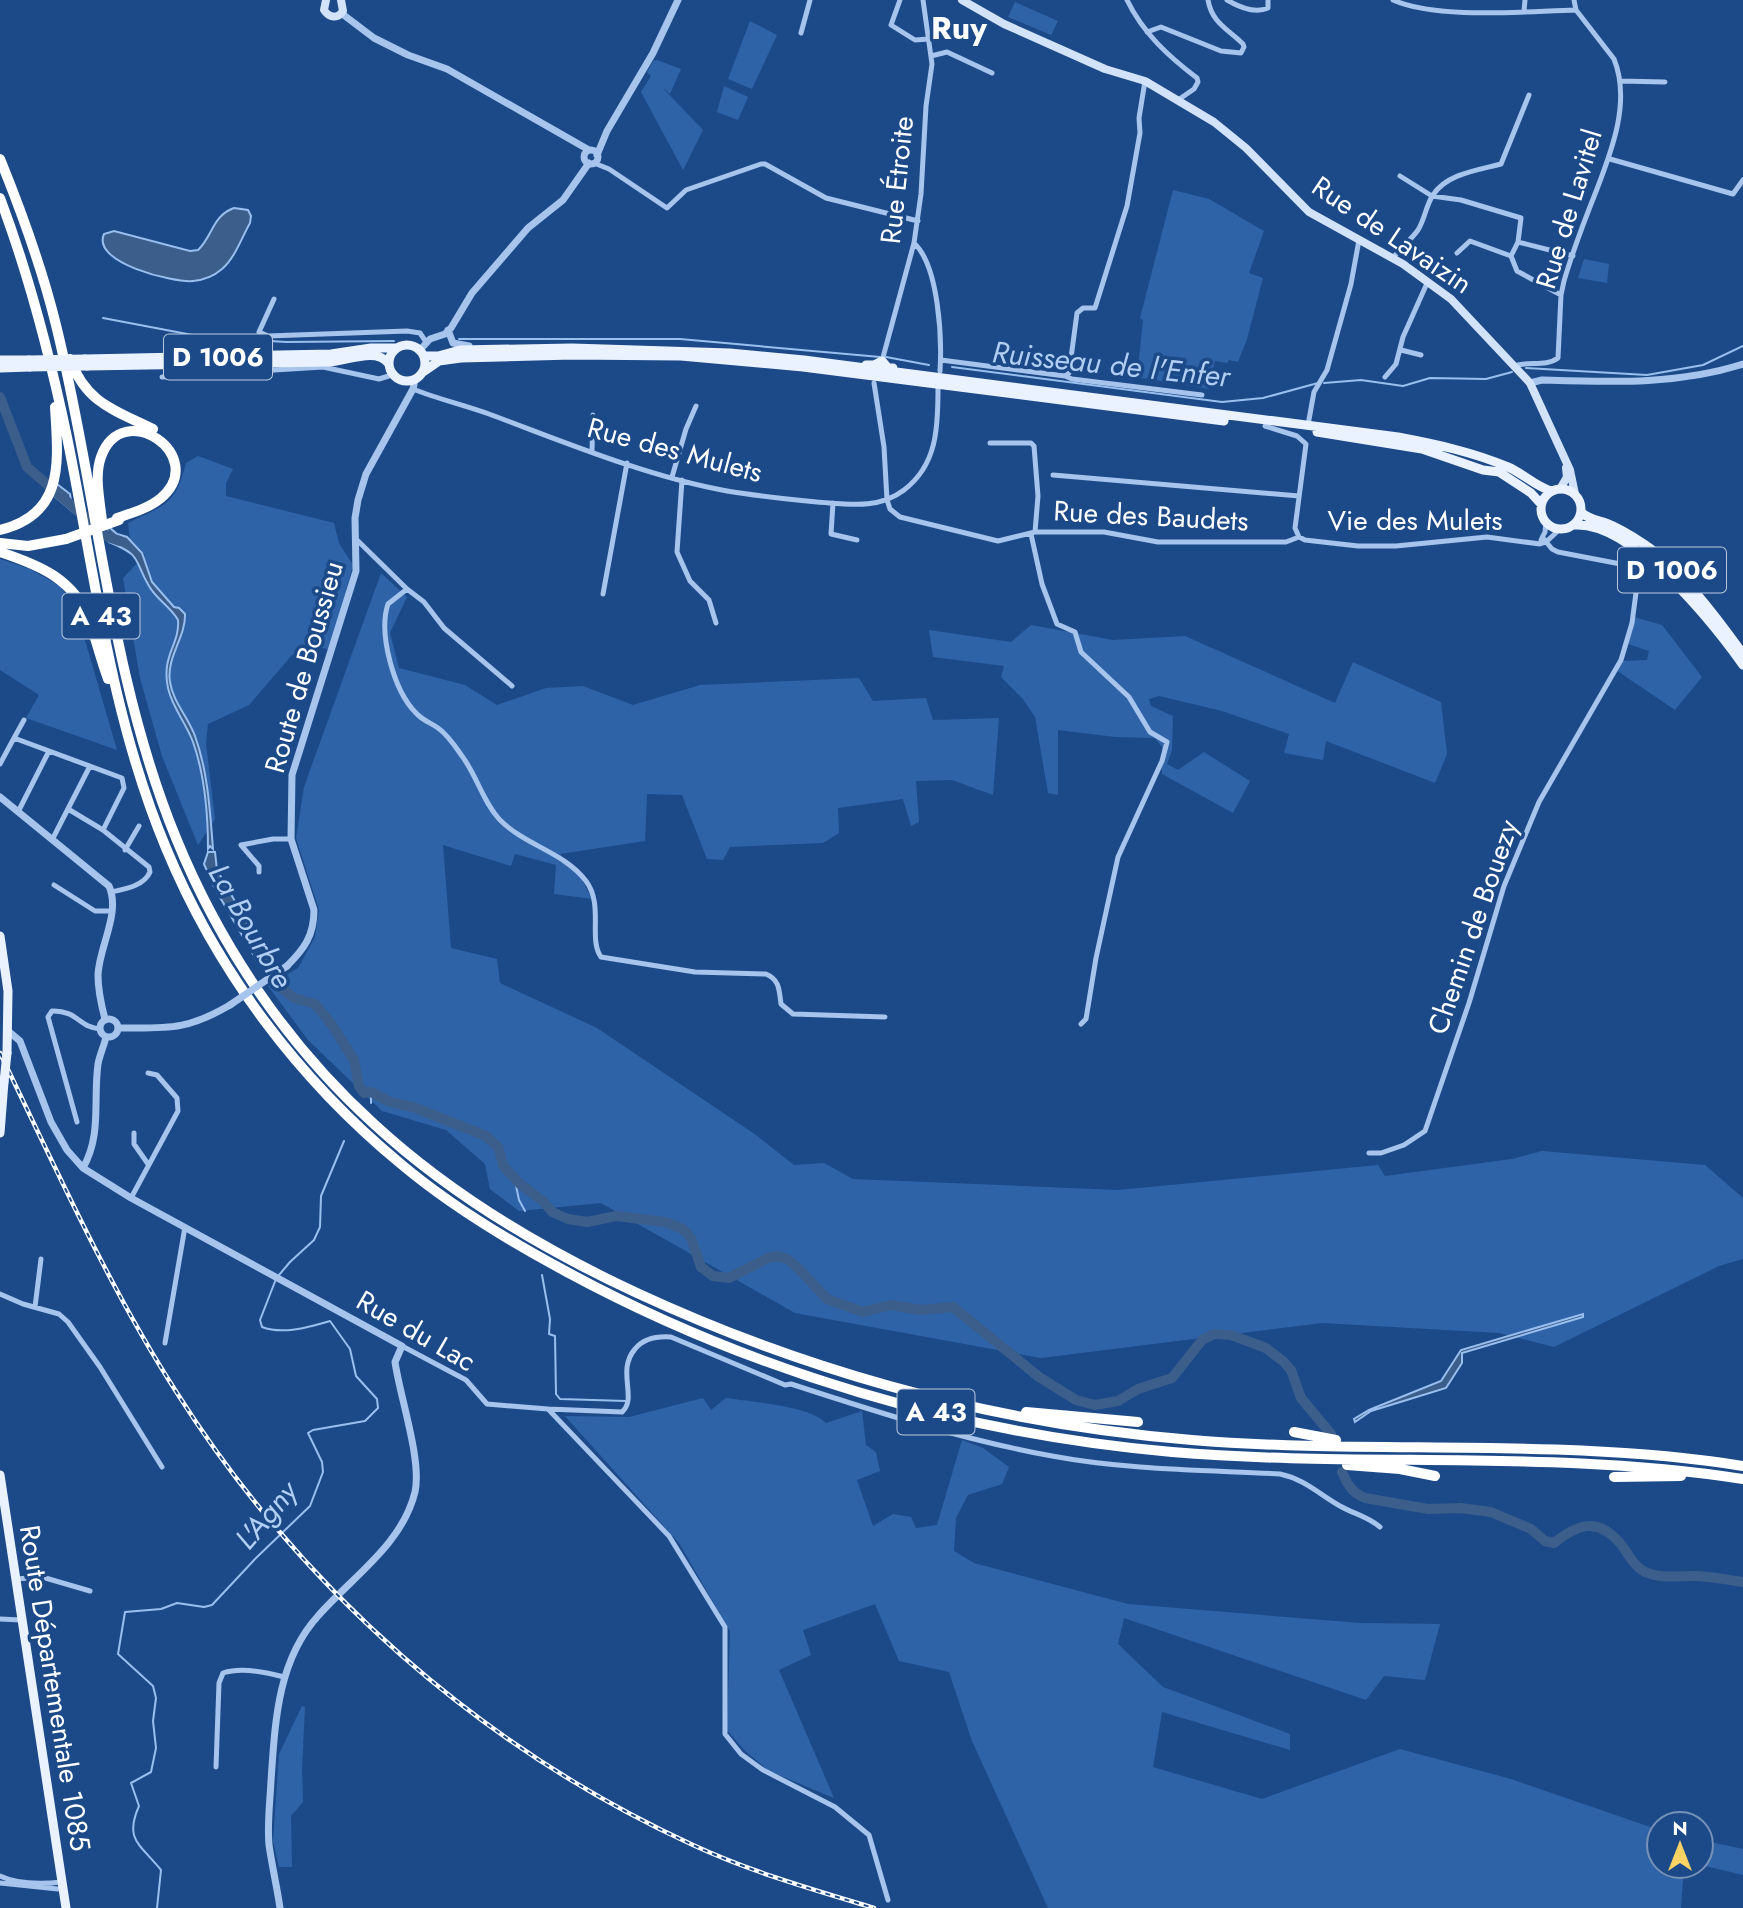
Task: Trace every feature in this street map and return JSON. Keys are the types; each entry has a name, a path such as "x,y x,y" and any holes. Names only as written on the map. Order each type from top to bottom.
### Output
{"highway":[{"path":"0,159 34,249 57,327 98,514"},
{"name":"A 43","path":"0,198 25,271 54,376 121,711 147,799 183,887 215,946 253,1005 307,1074 344,1113 402,1166 463,1211 542,1258 627,1303 761,1359 846,1388 1008,1428 1115,1446 1228,1456 1577,1461 1651,1466 1743,1480"},
{"path":"0,542 23,543 65,538 152,508 166,498 178,481 178,459 173,447 165,438 108,408 90,394 74,370 57,327"},
{"path":"0,530 31,516 49,496 55,481 58,456 54,376"},
{"path":"98,514 98,472 106,446 116,437 130,432 144,432 165,444 173,456 174,477 163,497 118,519"},
{"name":"A 43","path":"98,514 104,566 141,733 167,817 195,883 226,942 265,1001 313,1063 352,1104 410,1156 470,1200 545,1246 675,1311 768,1348 935,1399 1056,1424 1191,1440 1306,1446 1471,1446 1627,1452 1743,1466"},
{"path":"0,552 54,573 73,590 89,620 121,711"},
{"path":"935,1399 1032,1413 1138,1422"},
{"path":"1294,1432 1330,1439 1471,1446"},
{"path":"1228,1456 1384,1468 1434,1476"},
{"path":"1614,1478 1666,1476 1743,1480"}],"main road":[{"path":"326,0 324,7 328,15 333,17 344,8 341,0"},
{"name":"Rue de Lavaizin","path":"962,0 1004,24 1105,69 1145,81 1178,100 1214,122 1246,148 1309,212 1393,258 1428,281 1461,308 1530,383 1573,476 1575,494"},
{"path":"422,353 425,366 414,384 400,381 392,375 388,363 396,348 407,345 422,353 438,356 460,350 501,348 682,350 766,356 1398,437 1453,449 1517,471 1539,487 1575,494 1580,502 1581,512 1574,525 1560,529 1546,522 1541,514 1541,504 1531,493 1499,472 1483,470 1422,449 1265,426 741,360 634,354 461,358 439,361 423,372"},
{"name":"D 1006","path":"86,363 331,354 371,348 396,348"},
{"name":"D 1006","path":"0,368 29,364 329,362 372,354 382,357 388,363"},
{"path":"847,366 874,365 883,357 888,368 906,370 918,375"},
{"name":"D 1006","path":"0,360 29,364"},
{"name":"Rue de Lavaizin","path":"1551,429 1567,474 1555,490"},
{"path":"1541,504 1555,490"},
{"name":"D 1006","path":"1581,512 1617,528 1654,552 1698,596 1743,654"},
{"name":"D 1006","path":"1574,525 1588,525 1608,532 1638,552 1694,601 1743,665"},
{"path":"0,936 6,967 8,1031 0,1133"},
{"name":"Route Départementale 1085","path":"0,1475 4,1530 16,1579 66,1908"}],"street":[{"path":"422,353 426,342 448,330 472,293 528,228 563,200 653,53 678,0"},
{"path":"801,33 810,0"},
{"path":"900,0 891,25 915,40 929,39"},
{"name":"Rue Étroite","path":"883,357 918,221 931,56 923,0"},
{"path":"1127,0 1165,54 1197,78 1194,89 1178,100"},
{"path":"1147,32 1161,27 1222,51 1241,53 1243,44 1218,23 1208,0"},
{"path":"1227,0 1238,6 1263,10 1268,8 1268,0"},
{"path":"1393,0 1415,7 1459,11 1576,10"},
{"path":"1524,11 1525,0"},
{"name":"Rue de Lavitel","path":"1514,366 1521,363 1551,362 1558,358 1561,295 1610,159 1618,120 1620,81 1614,59 1576,10 1574,0"},
{"path":"341,13 382,42 447,69 571,140 667,208 686,190 765,164 826,198 918,221"},
{"path":"931,56 947,52 992,73"},
{"path":"1065,376 1069,373 1077,313 1083,308 1096,308 1122,225 1140,133 1139,118 1145,81"},
{"path":"1620,81 1665,82"},
{"path":"1393,258 1416,233 1432,196 1446,181 1500,164 1529,95"},
{"path":"1610,159 1733,194 1743,180"},
{"path":"1401,176 1432,196 1461,200 1521,218 1518,242 1511,256 1512,264 1517,271 1561,295"},
{"path":"1308,425 1314,392 1326,370 1351,284 1359,240"},
{"path":"1457,253 1471,240 1511,256"},
{"path":"1518,242 1573,256"},
{"path":"914,243 922,253 937,302 940,371"},
{"path":"1385,377 1396,364 1403,337 1428,281"},
{"path":"274,299 259,332 268,336 407,331 420,333 426,342"},
{"path":"448,330 453,343 501,348"},
{"path":"1401,350 1421,355"},
{"path":"941,360 1202,396"},
{"path":"1530,383 1542,380 1644,382 1685,379 1743,364"},
{"path":"162,377 323,367 379,379 392,375"},
{"path":"855,374 874,383 886,378"},
{"path":"874,383 884,447 887,500"},
{"name":"Rue des Mulets","path":"414,384 592,451 682,480 725,491 860,506 887,500 902,492 929,460 937,433 938,389"},
{"name":"Route de Boussieu","path":"118,1028 187,1026 206,1019 287,966 304,949 313,927 314,910 291,839 292,775 356,571 358,500 366,474 414,384"},
{"path":"672,477 696,405"},
{"path":"592,451 593,415"},
{"path":"1265,426 1297,436 1306,444 1295,528 1299,537"},
{"path":"990,443 1031,443 1034,446 1038,496 1033,533 1042,584 1057,624 1075,632 1081,652 1129,697 1150,732 1167,742 1162,761 1118,857 1086,1018 1081,1024"},
{"path":"603,594 627,463"},
{"path":"1053,475 1299,496"},
{"path":"682,480 677,552 690,581 709,600 716,623"},
{"name":"Rue des Baudets","path":"887,500 890,509 900,517 990,540 1008,540 1033,533 1104,533 1158,542 1286,542 1299,537"},
{"path":"833,503 831,534 858,540"},
{"name":"Vie des Mulets","path":"1544,540 1546,522"},
{"path":"1544,540 1560,529"},
{"name":"Vie des Mulets","path":"1299,537 1358,547 1488,537 1531,543 1544,540"},
{"path":"355,538 424,602 444,628 512,687"},
{"name":"Vie des Mulets","path":"1544,540 1558,552 1632,566 1639,570"},
{"name":"Chemin de Bouezy","path":"1369,1153 1381,1153 1404,1145 1425,1131 1469,1003 1504,886 1539,802 1621,660 1632,623 1639,570"},
{"path":"407,589 388,604 385,612 387,654 410,706 417,715 439,728 465,759 500,820 573,866 587,882 596,901 597,947 601,957 695,972 766,974 779,984 781,1003 793,1014 885,1017"},
{"path":"0,764 24,720"},
{"path":"14,738 122,778 124,788 103,830"},
{"path":"18,811 49,751"},
{"path":"52,840 90,766"},
{"path":"0,797 103,881 111,892 112,911 98,974 99,998 105,1020"},
{"path":"68,809 103,830 149,867 148,878 111,892"},
{"path":"125,850 139,826"},
{"path":"260,872 259,866 242,845 273,839 291,839"},
{"path":"54,885 95,911 112,911"},
{"path":"77,1122 48,1017 57,1011 75,1015 86,1027 100,1029"},
{"path":"105,1020 112,1020 118,1028 113,1036 106,1037 101,1033 100,1024 105,1020"},
{"name":"Rue du Lac","path":"8,1031 20,1041 51,1122 67,1150 83,1168 131,1198 466,1380 487,1404 622,1412 626,1409 629,1398 625,1373 628,1357 639,1344 657,1336 671,1338 785,1385 791,1384 911,1424 1052,1456 1115,1465 1280,1474 1308,1484 1342,1508 1370,1518 1380,1527"},
{"path":"83,1168 96,1133 99,1063 106,1037"},
{"path":"7,1051 18,1053 27,1062"},
{"path":"131,1198 178,1111 177,1098 157,1075 148,1073"},
{"path":"134,1133 134,1144 148,1164"},
{"path":"165,1343 185,1227"},
{"path":"35,1307 41,1259"},
{"path":"0,1294 59,1314 72,1326 162,1467"},
{"path":"280,1908 269,1843 269,1812 277,1713 284,1677 310,1624 392,1539 409,1510 418,1473 395,1362 402,1346"},
{"path":"548,1409 669,1536 725,1626 725,1734 741,1754 763,1770 835,1807 869,1835 888,1900"},
{"path":"16,1579 42,1577 90,1591"},
{"path":"0,1619 22,1620"},
{"path":"216,1767 219,1683 223,1673 230,1670 284,1677"},
{"path":"0,1876 62,1884"},
{"path":"0,1883 58,1889 62,1884"}],"shaded area":[{"path":"1015,2 1058,21 1051,35 1008,17"},
{"path":"750,21 777,35 752,89 728,79"},
{"path":"653,61 681,69 670,94 661,86 703,130 683,170 641,92 651,76 647,72"},
{"path":"724,86 748,97 738,120 717,112"},
{"path":"1173,190 1209,199 1264,231 1249,273 1263,278 1247,339 1238,362 1215,361 1209,389 1137,377 1143,320 1140,318"},
{"path":"234,208 248,210 250,223 227,264 216,274 201,280 169,279 136,269 110,254 103,244 104,234 114,231 190,251 198,250 221,216"},
{"path":"1584,259 1609,264 1607,283 1578,278"},
{"path":"198,456 233,469 226,483 226,496 334,523 339,543 353,565 330,650 323,648 292,655 249,705 208,724 206,743 215,819 198,845 162,756 140,678 123,578 145,555 130,539 128,523 167,502 178,488 186,463"},
{"path":"57,484 70,494 73,512 53,495"},
{"path":"109,527 117,534 127,537 142,553 152,582 174,607 185,614 183,631 171,664 170,682 174,696 192,729 203,764 213,849 210,846 208,849 205,795 197,755 168,688 167,667 178,620 152,591 136,559 109,542"},
{"path":"0,559 30,569 60,586 75,606 117,750 26,718 39,695 0,670"},
{"path":"381,573 407,597 390,633 399,668 465,685 497,705 546,688 583,686 633,705 700,685 859,678 873,701 926,698 933,720 999,718 993,795 952,780 916,781 919,822 911,826 903,799 838,808 839,833 823,843 730,847 723,860 707,859 682,795 647,794 645,841 560,854 580,876 592,899 554,894 556,865 515,854 511,866 443,845 451,948 497,959 500,983 597,1028 756,1135 794,1165 824,1163 853,1179 1118,1190 1378,1165 1385,1176 1512,1159 1542,1151 1705,1165 1743,1198 1743,1259 1719,1266 1554,1347 1499,1333 1322,1323 1041,1358 795,1313 601,1203 519,1211 490,1189 485,1164 446,1130 382,1111 308,1040 268,986 298,968 315,937 319,910 296,838 304,787"},
{"path":"1634,617 1662,625 1702,677 1675,710 1616,670 1623,661 1647,660 1649,651 1628,644"},
{"path":"1031,625 1113,640 1185,636 1335,703 1353,662 1441,702 1447,754 1435,783 1326,741 1323,760 1284,753 1289,734 1222,711 1159,696 1149,699 1151,706 1173,716 1172,750 1167,764 1178,770 1204,752 1250,781 1233,813 1162,774 1162,747 1155,738 1115,737 1058,730 1058,795 1048,793 1035,717 1023,699 1001,677 1004,666 933,657 929,630 1011,642"},
{"path":"208,852 215,852 217,870 266,955 257,961 214,887 204,864"},
{"path":"1583,1314 1583,1317 1462,1353 1462,1363 1446,1388 1371,1411 1355,1422 1354,1419 1369,1410 1441,1381 1461,1350"},
{"path":"703,1398 711,1410 726,1398 793,1408 818,1417 826,1423 862,1411 866,1445 876,1452 880,1471 857,1480 873,1526 893,1514 911,1517 916,1528 937,1525 962,1440 983,1448 1009,1467 1002,1484 968,1495 956,1518 954,1551 974,1563 1128,1604 1360,1623 1440,1624 1425,1680 1384,1676 1366,1700 1124,1618 1118,1644 1163,1687 1290,1734 1290,1750 1162,1712 1153,1767 1262,1799 1400,1749 1511,1779 1645,1825 1645,1880 1683,1880 1681,1908 1048,1908 972,1741 949,1672 899,1661 875,1604 803,1630 811,1655 779,1670 834,1798 769,1771 745,1751 727,1730 730,1631 679,1543 565,1416 629,1417"},
{"path":"302,1706 305,1707 303,1802 291,1816 292,1867 279,1867 273,1841 279,1754"},
{"path":"1715,1843 1743,1849 1743,1875 1715,1868"}],"waterway":[{"name":"Ruisseau de l'Enfer","path":"103,318 203,337 286,342 394,341"},
{"name":"Ruisseau de l'Enfer","path":"459,339 680,339 880,357"},
{"name":"Ruisseau de l'Enfer","path":"1526,368 1647,375 1703,365 1743,346"},
{"name":"Ruisseau de l'Enfer","path":"886,357 929,365"},
{"name":"Ruisseau de l'Enfer","path":"952,367 1222,402 1263,398 1318,383"},
{"name":"Ruisseau de l'Enfer","path":"1324,383 1361,380 1403,386 1430,378 1486,379 1512,372"},
{"name":"La Bourbre","path":"0,397 27,467 108,537 120,541"},
{"name":"La Bourbre","path":"254,947 279,986 294,998 315,1004 332,1025 354,1060 359,1086 364,1093 371,1092 390,1102 413,1107 486,1136 498,1147 504,1167 552,1212 568,1219 587,1222 616,1216 665,1222 683,1229 691,1238 701,1267 713,1276 729,1278 768,1258 777,1256 787,1259 827,1299 863,1312 890,1305 921,1310 953,1307 1039,1377 1076,1400 1095,1405 1118,1401 1138,1389 1172,1378 1202,1340 1214,1334 1231,1335 1266,1348 1284,1362 1291,1370 1301,1398 1331,1434"},
{"name":"L'Agny","path":"371,1092 371,1103"},
{"name":"L'Agny","path":"279,1275 314,1240 320,1227 321,1196 344,1141"},
{"path":"514,1176 519,1200 525,1211"},
{"path":"542,1275 550,1319 549,1334 555,1336 556,1394 560,1399 626,1401"},
{"name":"L'Agny","path":"157,1908 161,1870 136,1841 133,1827 139,1806 131,1783 151,1772 156,1748 153,1721 156,1698 153,1686 118,1654 125,1612 161,1609 177,1603 204,1607 212,1605 310,1506 323,1472 322,1462 308,1433 365,1421 378,1408 377,1399 356,1376 350,1349 330,1321 287,1330 262,1327 260,1320 276,1279"},
{"name":"La Bourbre","path":"1342,1472 1350,1488 1365,1498 1428,1509 1460,1508 1491,1512 1531,1529 1545,1541 1554,1543 1571,1531 1587,1526 1595,1527 1612,1535 1634,1563 1645,1572 1663,1576 1700,1576 1743,1582"}],"railway":[{"path":"0,1053 105,1269 177,1393 226,1465 281,1533 340,1597 403,1656 470,1711 541,1761 615,1806 737,1864 874,1908"}],"district":[{"name":"Ruy","path":"959,28"}]}
